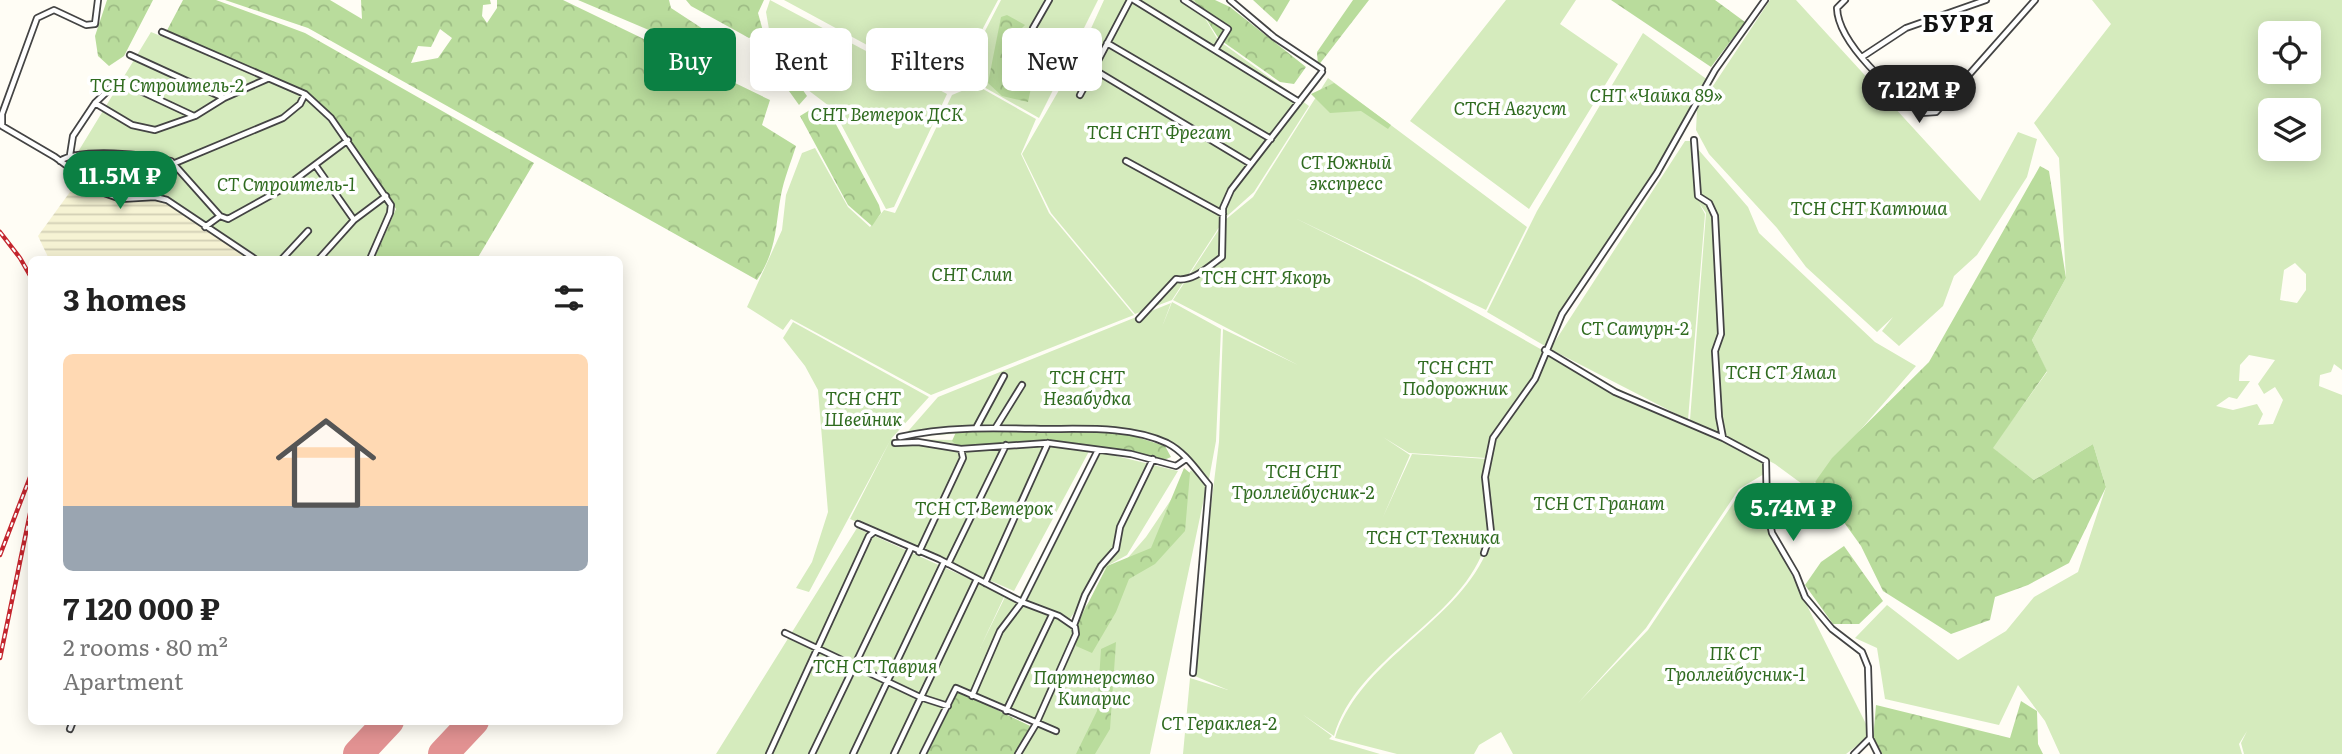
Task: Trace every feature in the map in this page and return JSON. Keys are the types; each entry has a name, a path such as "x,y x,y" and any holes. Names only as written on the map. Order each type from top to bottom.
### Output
{"street":[{"path":"98,0 95,24 86,25 54,10 37,18 2,114 2,126 60,161 103,193 121,199 161,198 250,256"},
{"path":"1033,28 1049,0"},
{"path":"1102,52 1132,0 1299,102"},
{"path":"1184,0 1228,29 1215,50"},
{"path":"1139,319 1176,279 1183,280 1196,275 1222,257 1223,214 1231,190 1322,70 1274,37 1230,0"},
{"path":"1484,553 1491,532 1485,477 1493,438 1535,380 1545,350 1562,314 1683,131 1689,114 1715,70 1765,0"},
{"path":"1845,0 1837,9 1837,17 1845,34 1862,57 1920,113 1936,111 2035,0"},
{"path":"1862,57 1906,28 1986,0"},
{"path":"162,32 305,94 331,118 391,205 390,214 371,256"},
{"path":"1107,43 1271,139"},
{"path":"130,55 224,98"},
{"path":"1102,74 1251,164"},
{"path":"95,103 143,129 166,127 195,116 224,98 268,79"},
{"path":"69,155 73,136 95,103 116,83 134,88 195,116"},
{"path":"1080,95 1082,91"},
{"path":"60,161 69,155 158,158 175,163 283,118 300,104 305,94"},
{"path":"1695,140 1698,196 1709,204 1716,224 1721,334 1715,351 1718,417 1722,423 1723,439"},
{"path":"175,163 177,171 224,219 234,217 316,166 348,141"},
{"path":"1126,161 1223,214"},
{"path":"316,166 354,220"},
{"path":"322,256 354,220 386,196"},
{"path":"205,227 220,216"},
{"path":"285,256 308,231"},
{"path":"1545,350 1615,392 1723,439 1766,461 1767,510 1772,533 1796,574 1805,597 1817,614 1861,652 1868,667 1870,738 1878,754"},
{"path":"976,429 1004,376"},
{"path":"996,427 1022,385"},
{"path":"900,437 928,430 996,427 1122,431 1167,443 1186,458 1209,485 1193,673"},
{"path":"895,443 918,442 961,449 1048,443 1153,459 1175,467 1186,458"},
{"path":"985,583 1048,443"},
{"path":"853,754 1006,445"},
{"path":"919,552 962,458 961,449"},
{"path":"972,695 1000,631 1022,602 1098,450"},
{"path":"1018,754 1037,724 1076,634 1074,625 1085,595 1101,566 1116,549 1120,527 1153,459"},
{"path":"858,524 1074,625"},
{"path":"769,754 869,536 874,532"},
{"path":"812,754 911,548"},
{"path":"894,754 977,579"},
{"path":"1006,711 1052,615"},
{"path":"785,633 920,697 948,706"},
{"path":"923,754 956,688 1056,731"},
{"path":"70,729 72,725"},
{"path":"1854,754 1870,738"}],"shaded area":[{"path":"83,174 163,193 252,256 48,256 38,236"}],"green space":[{"path":"107,0 153,0 124,56 109,66 98,56 95,36"},
{"path":"183,0 216,0 305,33 534,163 479,256 375,256 396,209 348,140 305,94 164,36"},
{"path":"225,0 330,0 362,19 361,0 490,0 491,4 483,5 482,16 487,23 497,8 497,0 563,0 644,39 644,91 736,91 736,84 770,100 762,125 796,146 782,189 772,249 757,280 308,28","holes":["440,29 452,38 438,58 411,63 418,46 431,47"]},
{"path":"578,0 669,0 671,8 702,28 644,28"},
{"path":"686,0 764,0 758,13 762,28 750,28 749,38 736,31 736,28 731,28 691,6"},
{"name":"СНТ Ветерок ДСК","path":"770,0 823,28 769,28 766,12"},
{"path":"784,0 998,0 983,28 866,28 866,44 852,37 852,28 836,28"},
{"path":"1001,0 1098,0 1084,28 1002,28 1002,91 1052,91 1039,118 988,89 987,28"},
{"name":"ТСН СНТ Фрегат","path":"1104,0 1194,0 1218,40 1309,106 1254,192 1225,218 1172,300 1135,314 1051,213 1022,154 1058,91 1102,91 1102,28 1091,28"},
{"path":"1194,0 1215,0 1230,7 1306,67 1294,84 1280,82 1219,39"},
{"path":"1253,0 1290,0 1277,22"},
{"path":"1353,0 1369,0 1318,66 1317,52"},
{"name":"СТСН Август","path":"1506,0 1576,0 1560,24 1618,64 1529,209 1410,121"},
{"path":"1611,0 1715,0 1745,22 1711,67"},
{"name":"ТСН СНТ Катюша","path":"1770,0 1796,0 1980,201 2018,132 2037,139 2027,177 1977,255 1954,276 1943,306 1899,346 1882,331 1893,317 1877,332 1806,267 1777,228 1709,154 1696,130 1697,110"},
{"path":"2092,0 2342,0 2342,370 2334,364 2331,372 2320,375 2319,386 2342,395 2342,754 2244,754 2241,743 2247,731 2239,744 2242,754 2060,754 2045,721 2018,685 1999,725 1885,699 1877,648 1855,638 1887,605 1958,660 2006,631 2034,597 2078,572 2106,487 2093,444 2034,480 1992,448 2047,372 2032,340 2066,278 2059,158 2034,123 2111,24","holes":["2295,263 2306,274 2306,290 2297,303 2280,300 2284,270","2249,355 2275,360 2258,384 2264,394 2275,387 2283,400 2273,424 2258,425 2263,414 2257,404 2233,410 2216,406 2229,397 2237,399 2250,381 2239,381 2240,365"]},
{"path":"1007,15 1025,25 1022,28 1002,28 1002,91 1030,91 1028,102 1002,96 988,83 1001,17"},
{"name":"СТ Строитель-1","path":"151,32 266,79 167,126 131,127 155,131 167,128 268,80 305,96 346,140 395,210 375,256 252,256 207,227 221,216 171,160 140,156 174,164 176,171 218,216 205,226 167,199 155,195 122,198 104,193 70,165"},
{"name":"СНТ «Чайка 89»","path":"1643,33 1712,83 1545,346 1487,312 1537,211"},
{"name":"СНТ Ветерок ДСК","path":"852,44 866,51 866,91 941,91 947,94 894,207 886,209 833,109 809,91 852,91"},
{"path":"1328,78 1527,227 1486,310 1295,218 1417,279 1544,351 1534,379 1490,439 1486,458 1409,453 1383,437 1410,455 1383,517 1412,454 1487,459 1488,527 1484,549 1470,575 1452,599 1363,684 1346,708 1334,736 1302,714 1332,736 1329,739 1380,754 1183,754 1190,678 1228,690 1190,674 1219,442 1223,329 1298,365 1173,300 1225,220 1253,197"},
{"path":"1334,83 1391,125 1388,129 1361,111 1330,113 1311,94"},
{"path":"789,91 804,91 807,96 799,105"},
{"name":"СНТ Слип","path":"962,91 987,91 1036,119 1021,154 1049,213 1134,315 931,395 791,319 783,330 747,307 782,230 786,195 802,153 815,148 848,207 870,227 884,210 895,213 952,95"},
{"path":"818,105 831,115 879,205 881,213 872,226 848,205 800,116"},
{"name":"ТСН СТ Ямал","path":"1685,141 1692,141 1695,198 1697,148 1748,207 1759,233 1875,342 1916,366 1809,489 1775,464 1690,420 1706,213 1699,203 1705,214 1688,420 1550,349"},
{"path":"2040,166 2049,171 2066,278 2032,340 2047,371 1993,448 2034,480 2093,444 2106,487 2069,563 2028,585 1995,597 1990,620 1951,634 1883,591 1861,546 1815,482 1832,458 1929,362"},
{"name":"ТСН СНТ Незабудка","path":"1172,302 1221,329 1216,441 1209,479 1179,447 1127,433 1033,429 903,437 938,397 1171,303 1162,327"},
{"name":"ТСН СНТ Швейник","path":"793,322 929,397 891,439 809,592 796,588 812,562 828,512 818,390 805,366 783,338"},
{"name":"ТСН СТ Гранат","path":"1547,353 1765,462 1764,474 1739,489 1646,628 1578,703 1648,630 1740,493 1751,493 1866,724 1868,737 1846,754 1513,754 1501,732 1479,745 1474,754 1397,754 1335,738 1346,713 1361,691 1379,670 1439,614 1475,573 1488,546 1490,534 1487,475 1493,448 1504,426 1536,379"},
{"path":"1066,429 1127,434 1165,446 1171,457 1164,460 1048,443 961,449 952,441 956,432"},
{"name":"ТСН СТ Ветерок","path":"891,439 1094,442 1014,591 850,519"},
{"path":"1096,451 1178,471 1127,555 1107,566 1069,620 1019,598"},
{"path":"1184,468 1190,473 1185,531 1155,564 1129,579 1116,612 1092,653 1076,646 1077,625 1107,566 1151,548"},
{"path":"1191,470 1207,484 1150,754 1021,754 1032,724 961,687 959,692 1030,726 1018,754 716,754 857,528 1005,595 980,648 1006,595 1069,625 1146,537"},
{"path":"1844,546 1883,601 1859,624 1833,624 1805,585 1821,562"},
{"path":"1116,642 1110,729 1095,754 1076,754 1097,711 1101,649"},
{"path":"958,691 1030,726 1018,754 927,754"},
{"path":"2021,701 2037,711 2038,744 2043,754 1881,754 1873,740 1876,705 2010,738"}],"runway":[{"path":"358,754 385,725"},
{"path":"443,754 470,725"}],"railway":[{"path":"0,232 28,272"},
{"path":"0,555 28,482"},
{"path":"0,658 28,523"}],"district":[{"name":"БУРЯ","path":"1959,21"}],"park label":[{"name":"ТСН Строитель-2","path":"167,84"},
{"name":"СТ Южный экспресс","path":"1346,171"},
{"name":"ТСН СНТ Якорь","path":"1266,276"},
{"name":"СТ Сатурн-2","path":"1635,327"},
{"name":"ТСН СНТ Подорожник","path":"1455,376"},
{"name":"ТСН СНТ Троллейбусник-2","path":"1303,480"},
{"name":"ТСН СТ Техника","path":"1433,536"},
{"name":"ПК СТ Троллейбусник-1","path":"1735,662"},
{"name":"ТСН СТ Таврия","path":"875,665"},
{"name":"Партнерство Кипарис","path":"1094,686"},
{"name":"СТ Гераклея-2","path":"1219,722"}]}
